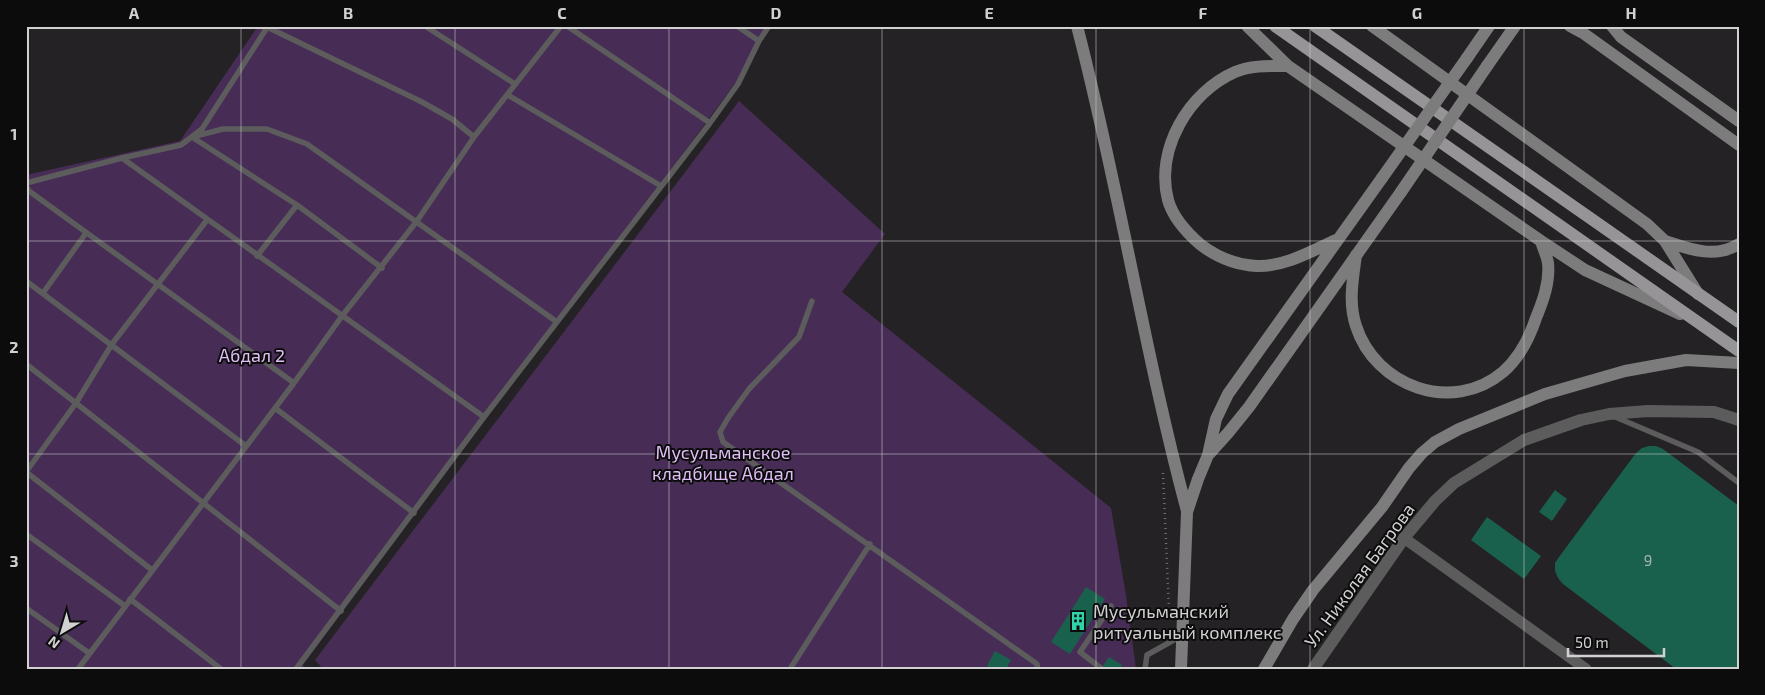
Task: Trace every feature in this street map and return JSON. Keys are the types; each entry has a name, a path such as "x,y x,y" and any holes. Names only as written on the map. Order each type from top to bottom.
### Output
{"main road":[{"path":"1077,26 1097,103 1170,450 1187,512"},
{"path":"1247,26 1288,66 1541,242 1585,270 1696,322"},
{"path":"1275,26 1739,351"},
{"path":"1315,26 1739,322"},
{"path":"1372,26 1647,224 1665,241 1698,294"},
{"path":"1181,669 1187,512 1208,455 1216,420 1228,394 1489,26"},
{"path":"1208,455 1228,433 1248,406 1401,192 1516,26"},
{"path":"1570,26 1583,33 1739,145"},
{"path":"1612,26 1621,37 1739,121"},
{"path":"1288,66 1256,66 1236,72 1218,81 1202,95 1184,118 1168,152 1164,177 1168,201 1178,221 1191,237 1211,252 1234,263 1258,266 1281,262 1305,254 1338,239"},
{"path":"1665,241 1692,250 1712,253 1730,250 1739,244"},
{"path":"1356,255 1350,293 1355,324 1364,346 1381,367 1402,382 1432,392 1458,393 1479,386 1502,373 1518,356 1532,332 1548,283 1548,263 1541,242"},
{"path":"1264,669 1293,618 1313,590 1382,507 1409,468 1435,442 1459,429 1545,394 1625,371 1686,360 1739,362"}],"street":[{"name":"Ул. Николая Багрова","path":"1312,669 1404,538 1435,501 1454,483 1524,440 1581,420 1609,414 1648,411 1714,412 1739,420"},
{"path":"1404,538 1586,669"}],"lane":[{"path":"425,26 515,84"},
{"path":"78,669 294,383 342,316 417,222 474,137 561,26"},
{"path":"567,26 710,123"},
{"path":"737,26 758,41"},
{"path":"296,669 484,417 710,123 738,84 758,41 769,26"},
{"path":"294,383 29,191 26,184 122,158 181,145 202,129 267,27 422,102 452,119 474,137"},
{"path":"508,95 661,186"},
{"path":"192,137 223,129 267,129 307,144 557,322"},
{"path":"192,137 296,205 382,268"},
{"path":"122,158 484,417"},
{"path":"257,256 296,205"},
{"path":"152,570 26,472 76,403 112,344 207,220"},
{"path":"43,293 86,233"},
{"path":"26,281 246,446"},
{"path":"812,301 799,337 749,389 728,418 720,432 723,442 1037,664 1038,669"},
{"path":"26,364 341,611"},
{"path":"275,408 414,513"},
{"path":"1609,414 1698,452 1739,483"},
{"path":"26,534 125,606"},
{"path":"790,669 869,544"},
{"path":"130,599 221,669"},
{"path":"1102,669 1080,652 1111,606"},
{"path":"26,608 89,653"},
{"path":"1145,669 1146,655 1182,635"}],"path":[{"path":"1162,467 1165,491 1170,614"}],"green space":[{"name":"Абдал 2","path":"258,26 771,26 736,82 303,665 306,669 26,669 26,175 180,141"},
{"name":"Мусульманское кладбище Абдал","path":"739,101 885,234 842,292 1111,508 1136,669 323,669 315,660"}],"building":[{"path":"1649,446 1663,449 1739,506 1739,669 1676,669 1563,584 1555,571 1555,563 1559,557 1636,453 1642,448"},
{"path":"1555,490 1567,499 1552,521 1539,512"},
{"path":"1487,517 1541,556 1524,579 1471,540"},
{"name":"Мусульманский ритуальный комплекс","path":"1086,587 1105,599 1070,654 1051,642"},
{"path":"995,651 1011,660 1006,669 993,669 987,666"},
{"path":"1109,657 1122,665 1120,669 1101,669"}],"place":[{"name":"Мусульманский ритуальный комплекс","path":"1078,621"}]}
